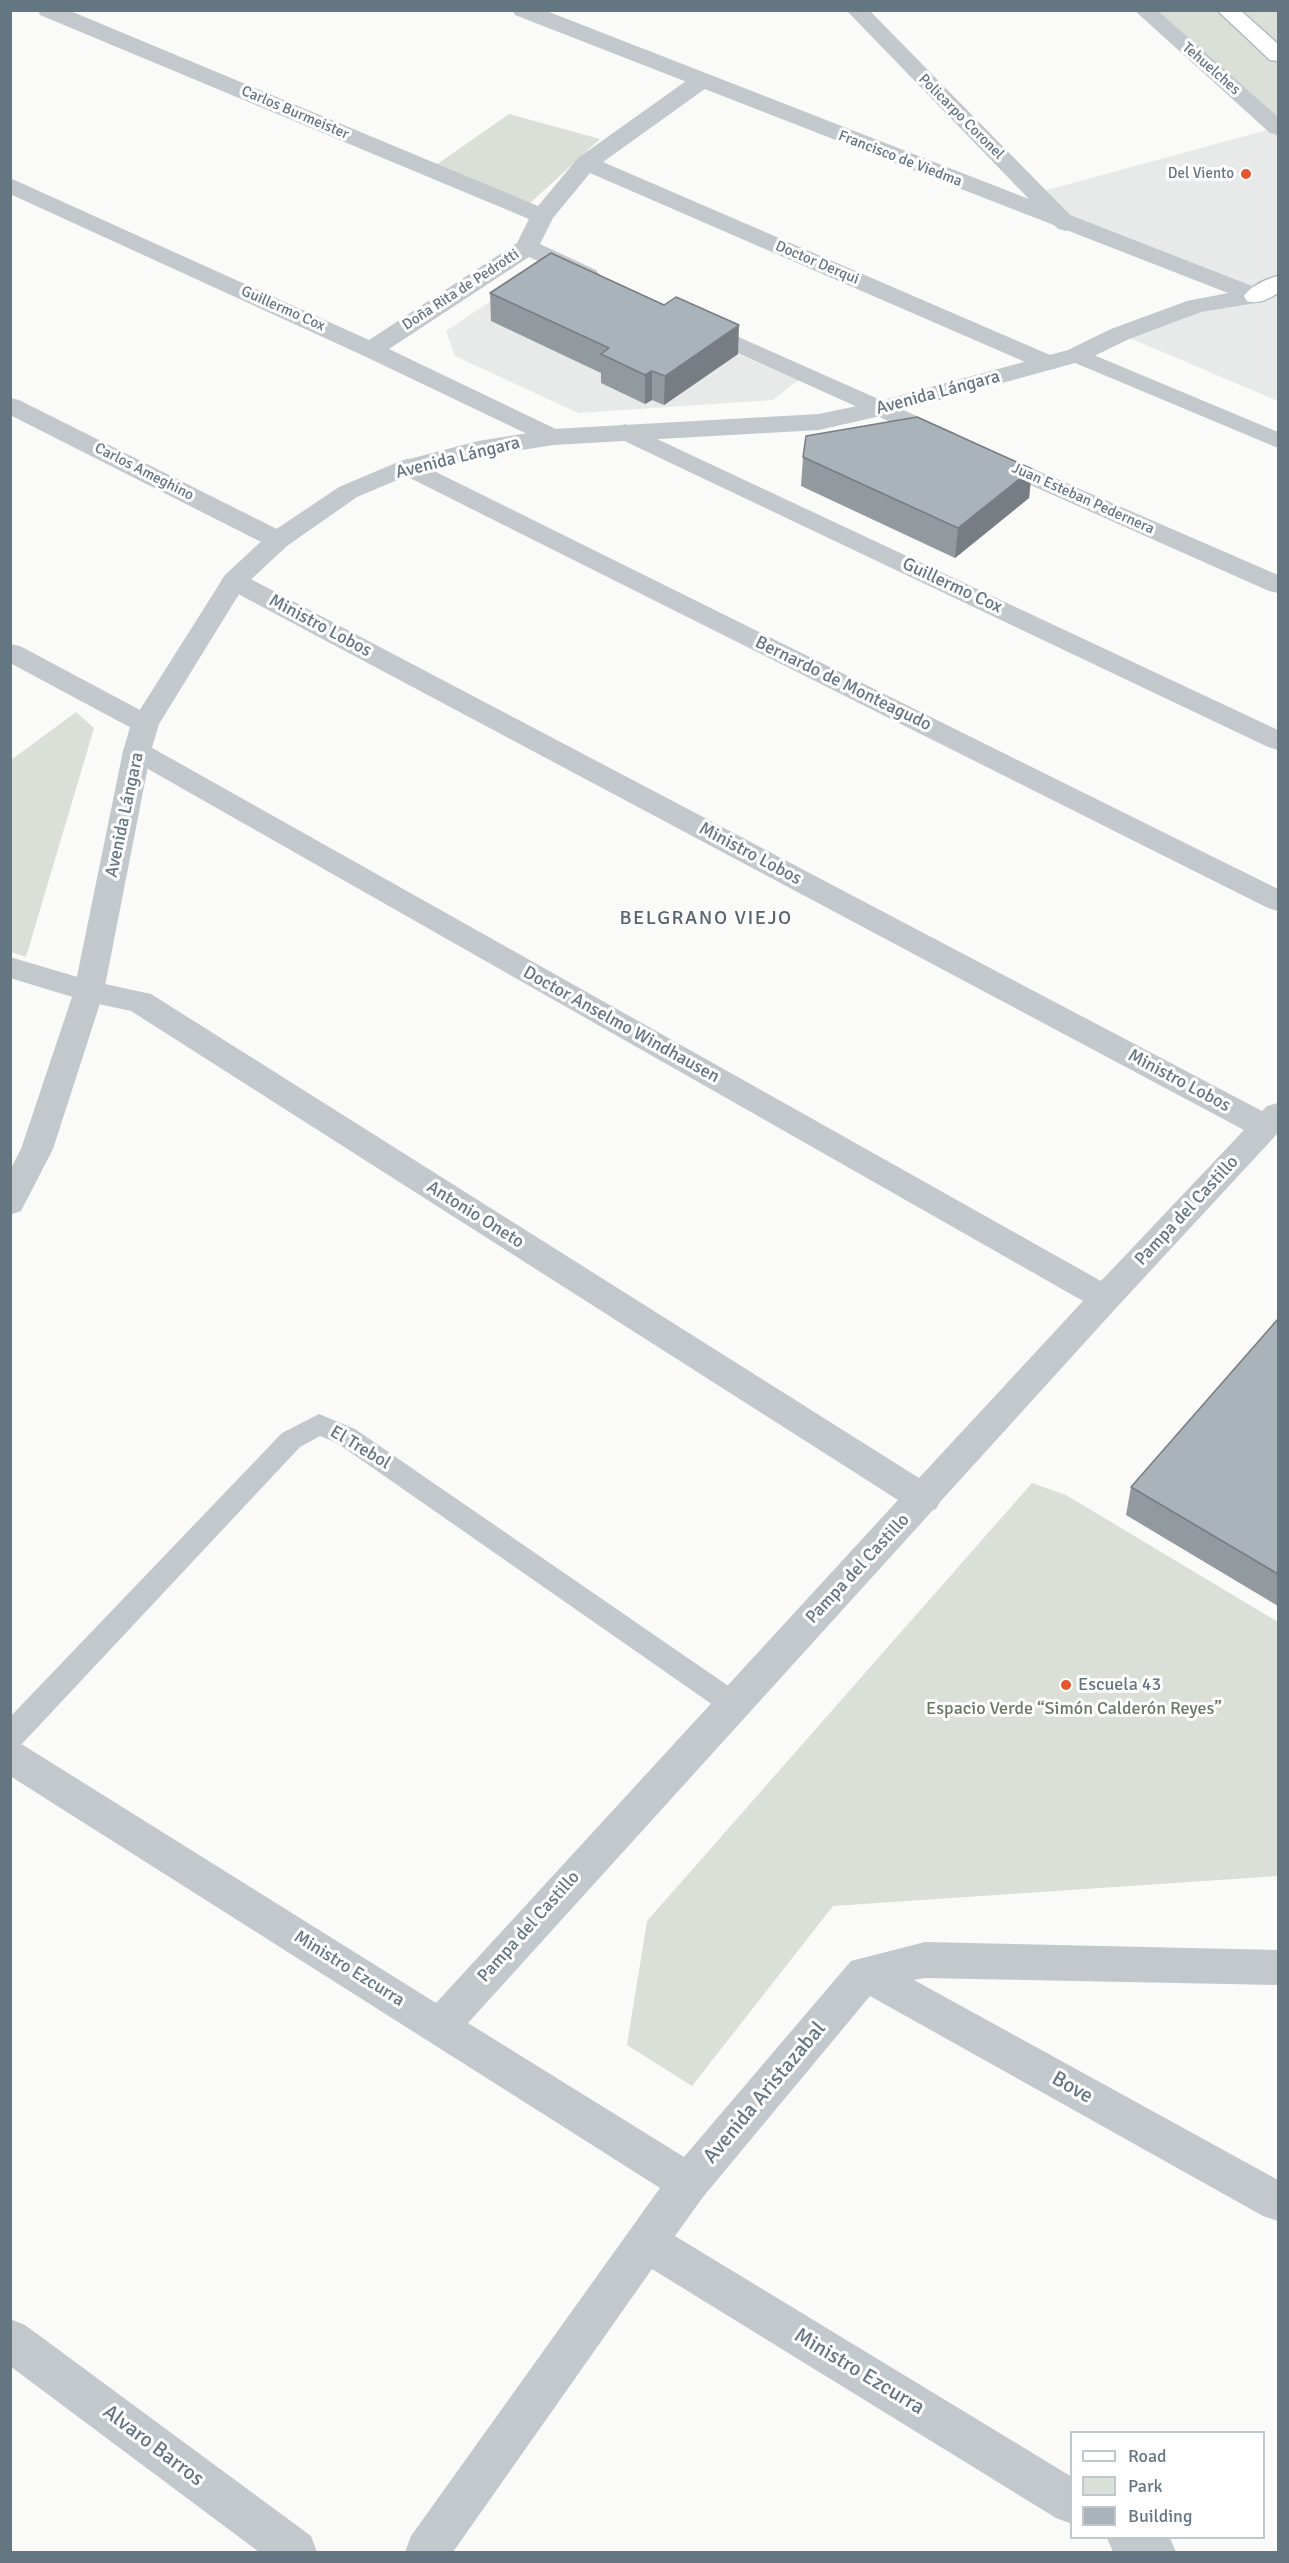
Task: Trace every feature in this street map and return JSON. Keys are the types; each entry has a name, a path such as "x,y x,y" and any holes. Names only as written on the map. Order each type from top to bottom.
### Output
{"main road":[{"path":"1227,10 1278,55"},
{"path":"1267,300 1278,283"}],"street":[{"name":"Carlos Burmeister","path":"48,10 542,216"},
{"name":"Francisco de Viedma","path":"523,10 1066,224 1267,300"},
{"name":"Policarpo Coronel","path":"856,10 1066,224"},
{"name":"Tehuelches","path":"1144,10 1278,128"},
{"name":"Doña Rita de Pedrotti","path":"371,350 527,247 542,216 586,164 701,81"},
{"name":"Doctor Derqui","path":"586,164 1048,363"},
{"name":"Guillermo Cox","path":"10,185 371,350 553,437"},
{"path":"527,247 612,286"},
{"name":"Avenida Lángara","path":"10,1203 37,1149 89,991 141,738 234,581 278,540 348,492 407,467 478,449 553,437 819,422 880,409 1077,356 1120,334 1196,306 1267,300"},
{"name":"Juan Esteban Pedernera","path":"676,316 1278,585"},
{"path":"1077,356 1278,441"},
{"name":"Carlos Ameghino","path":"10,405 278,540"},
{"name":"Guillermo Cox","path":"625,432 1278,741"},
{"name":"Bernardo de Monteagudo","path":"407,467 1278,901"},
{"name":"Ministro Lobos","path":"234,581 1272,1120"},
{"name":"Doctor Anselmo Windhausen","path":"10,652 141,738 1106,1298"},
{"name":"Antonio Oneto","path":"10,967 89,991 140,1002 924,1499"},
{"name":"Pampa del Castillo","path":"440,2026 733,1704 1272,1120"},
{"name":"Ministro Ezcurra","path":"10,1756 688,2183"},
{"path":"865,1974 925,1960 1278,1967"},
{"name":"Avenida Aristazabal","path":"427,2553 688,2183 865,1974"},
{"name":"Bove","path":"865,1974 1278,2202"},
{"name":"Ministro Ezcurra","path":"646,2242 1070,2501"},
{"name":"Alvaro Barros","path":"10,2340 295,2553"},
{"path":"1132,2539 1154,2553"}],"lane":[{"name":"El Trebol","path":"10,1737 291,1440 319,1424 346,1436 733,1704"}],"shaded area":[{"path":"1278,127 1278,401 1120,334 1254,296 1066,224 1036,193"},
{"path":"544,265 798,380 773,400 578,413 455,356 446,331"}],"green space":[{"path":"1144,11 1278,11 1278,128"},
{"path":"509,114 600,139 528,205 433,167"},
{"path":"76,712 94,728 26,957 11,952 11,760"},
{"name":"Espacio Verde “Simón Calderón Reyes”","path":"1032,1483 1066,1495 1278,1622 1278,1876 833,1906 692,2086 627,2045 647,1921"}],"building":[{"path":"551,253 664,305 676,297 739,325 665,376 652,371 645,375 601,354 609,348 490,293"},
{"path":"917,417 1032,469 958,528 803,457 806,436"},
{"path":"1278,1319 1278,1574 1131,1487"}],"place":[{"name":"Del Viento","path":"1246,174"},
{"name":"Escuela 43","path":"1066,1685"}],"district":[{"name":"BELGRANO VIEJO","path":"706,919"}]}
